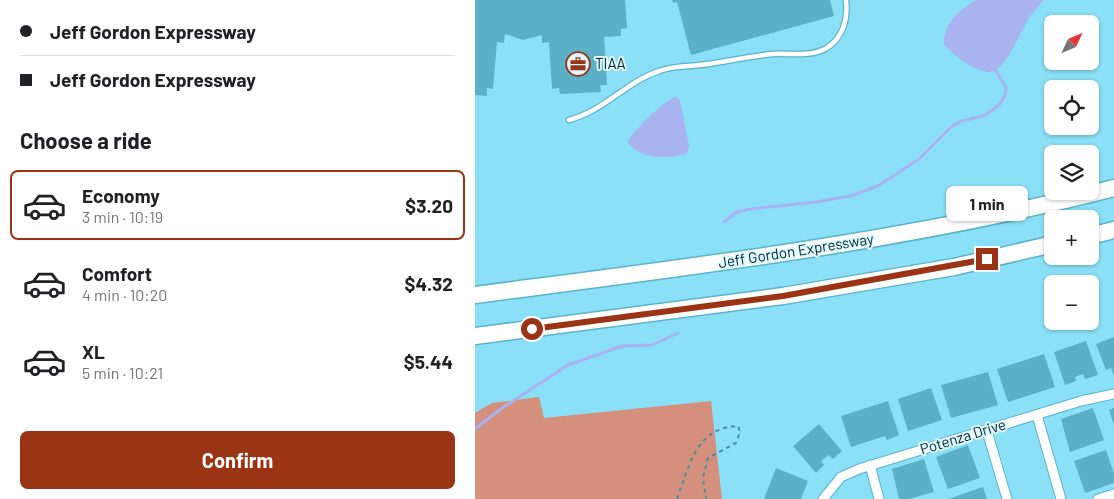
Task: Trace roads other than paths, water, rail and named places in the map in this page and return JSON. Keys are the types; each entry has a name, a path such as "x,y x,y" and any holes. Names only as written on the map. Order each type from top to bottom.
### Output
{"highway":[{"name":"Jeff Gordon Expressway","path":"475,295 748,260 857,242 989,218 1114,188"},
{"path":"1099,234 1114,230"},
{"path":"475,336 783,296 953,266 1044,246"}],"street":[{"name":"Potenza Drive","path":"823,499 841,477 870,465 1114,394"},
{"path":"1037,415 1061,499"},
{"path":"987,431 1007,499"},
{"path":"870,465 879,499"},
{"path":"1098,499 1114,494"}],"lane":[{"path":"569,120 593,111 636,82 668,68 767,55 803,54 820,51 835,41 842,31 847,16 846,0"}],"water":[{"path":"976,0 1044,0 1031,15 1006,60 996,70 990,72 968,64 944,44 944,36 949,23 964,8"},
{"path":"676,97 680,100 689,146 687,153 664,157 646,155 632,148 628,142 634,132 665,103"}],"waterway":[{"path":"724,222 737,212 850,196 878,186 919,159 950,128 961,121 984,116 1000,104 1005,95 1006,87 995,70"},
{"path":"475,429 502,408 568,365 622,346 652,345 678,333"}],"place":[{"name":"TIAA","path":"578,64"}]}
